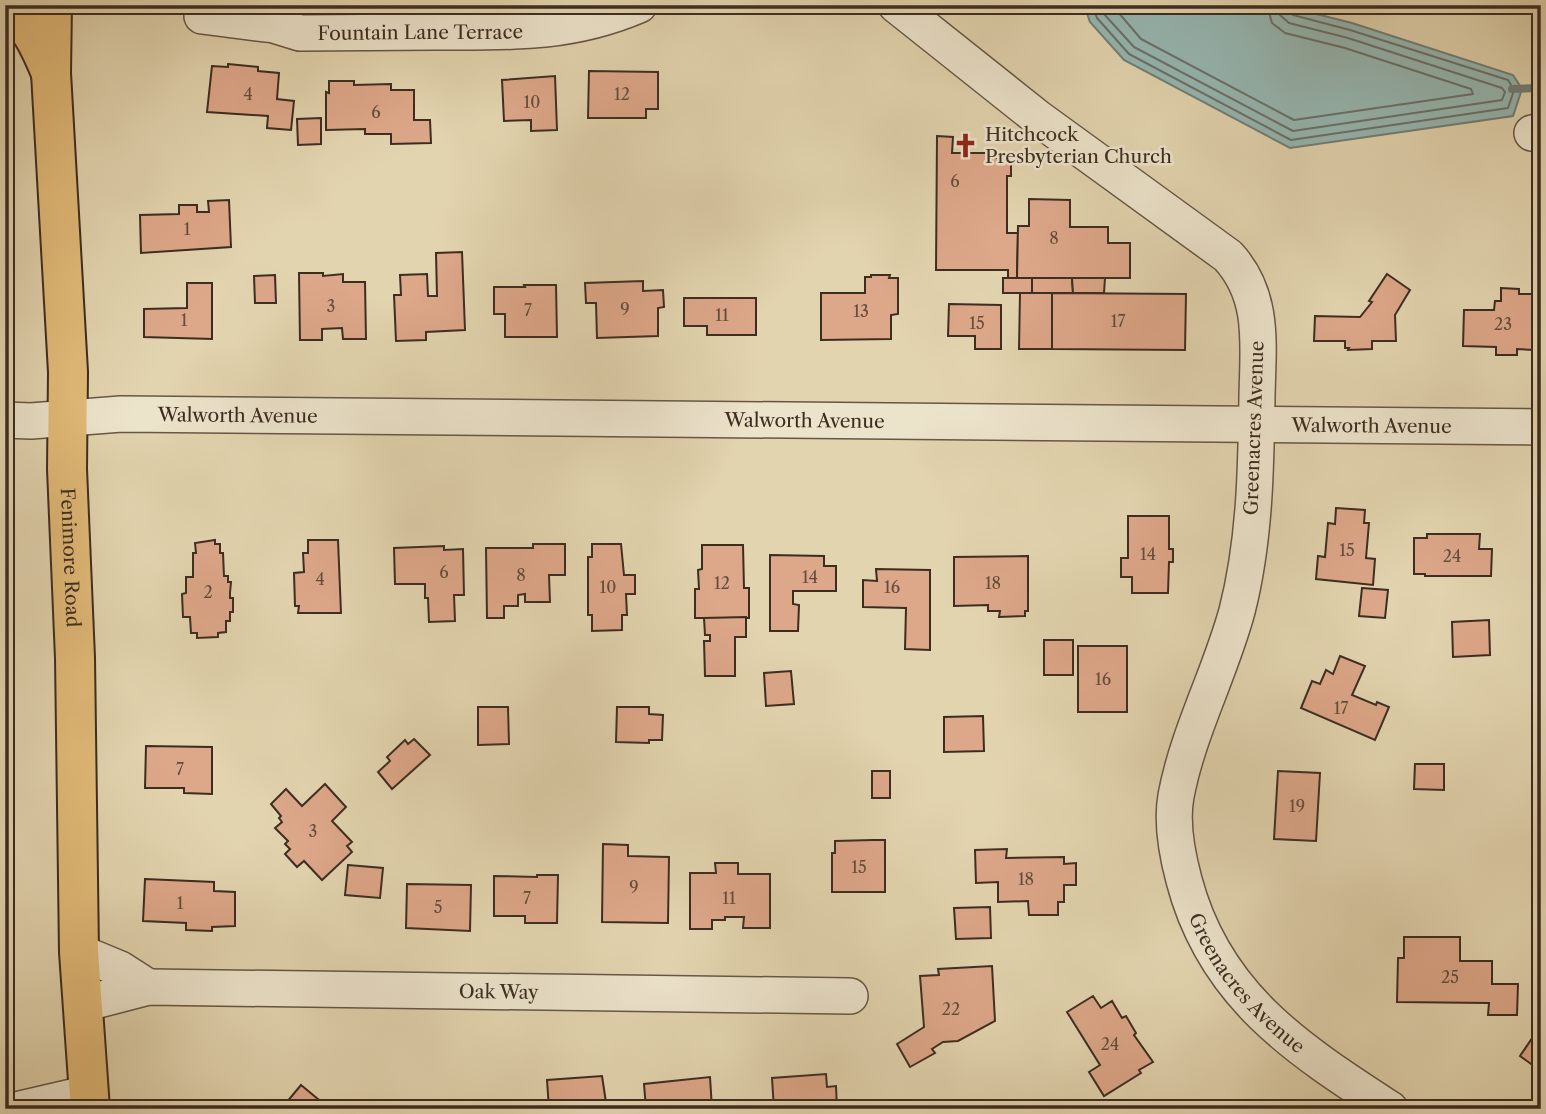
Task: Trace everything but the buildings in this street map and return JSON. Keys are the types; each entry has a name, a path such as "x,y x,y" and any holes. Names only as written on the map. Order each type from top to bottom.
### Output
{"main road":[{"path":"7,5 18,14 36,38 51,73"},
{"name":"Fenimore Road","path":"52,5 51,73 68,372 67,469 75,657 79,952 90,1101"}],"street":[{"name":"Fountain Lane Terrace","path":"202,16 274,25 300,33 511,33 582,25 639,5"},
{"path":"896,5 954,52"},
{"path":"939,5 954,52"},
{"name":"Greenacres Avenue","path":"954,52 1038,118 1205,238 1238,267 1247,280 1257,325 1255,499 1239,601 1200,714 1175,800 1175,830 1180,864 1188,895 1205,938 1225,974 1288,1038 1390,1109"},
{"name":"Walworth Avenue","path":"5,420 135,414 1541,427"},
{"path":"79,952 120,969 148,987"},
{"name":"Oak Way","path":"83,1004 148,987 850,996"},
{"path":"19,1109 90,1101"}],"water":[{"path":"1084,5 1281,5 1352,23 1513,75 1522,89 1513,116 1290,148 1124,60 1090,22"}],"waterway":[{"path":"1512,89 1541,88"}],"place":[{"name":"Hitchcock Presbyterian Church","path":"965,145"}]}
